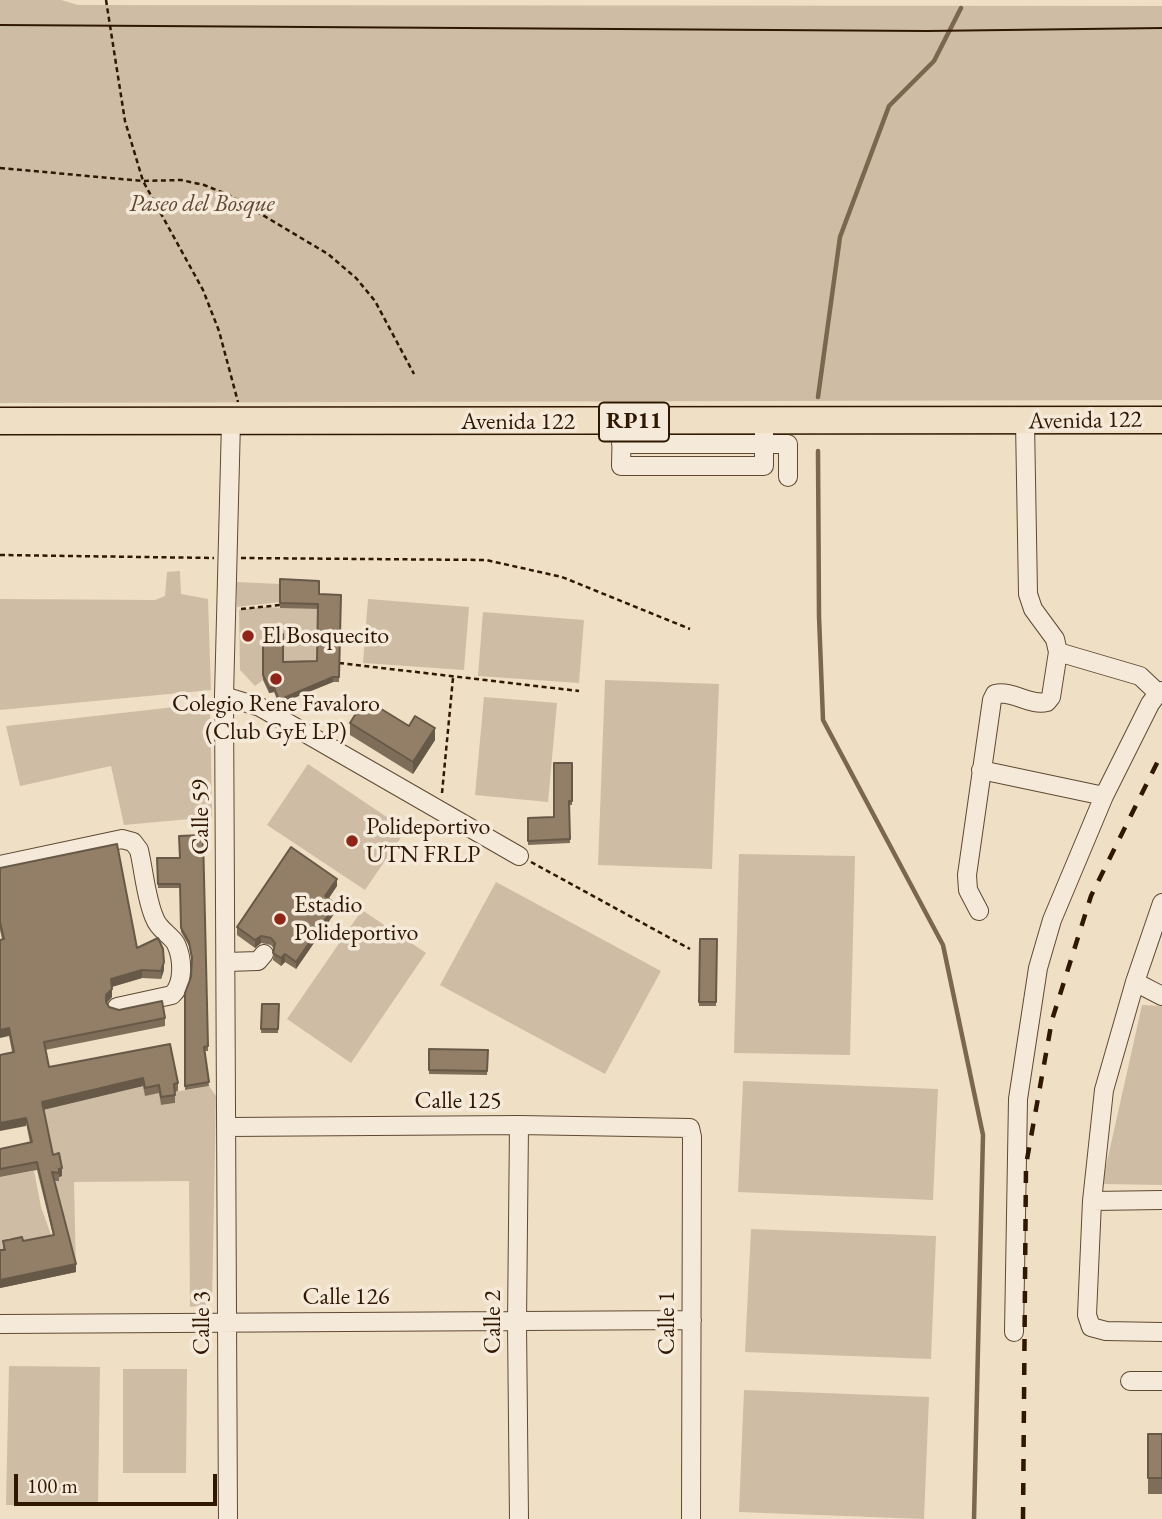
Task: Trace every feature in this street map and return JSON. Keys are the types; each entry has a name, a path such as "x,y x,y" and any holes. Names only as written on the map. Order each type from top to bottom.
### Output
{"highway":[{"name":"Avenida 122","path":"0,421 236,422 625,436 1162,420"}],"street":[{"name":"Calle 59","path":"227,1128 224,696 226,558 236,422"},
{"path":"979,911 968,890 967,875 992,700 995,694 1003,692 1040,704 1047,702 1051,697 1058,652 1055,639 1033,609 1028,594 1025,422"},
{"path":"764,433 765,466 632,466 625,436 744,444 764,433"},
{"path":"764,433 788,444 788,477"},
{"path":"744,444 744,466"},
{"path":"1014,1332 1018,1099 1038,968 1052,920 1104,796 1160,692 1140,676 1058,652"},
{"path":"224,696 260,706 519,856"},
{"path":"981,770 1104,796"},
{"path":"0,865 122,839 133,842 139,850 154,919 175,943 181,975 178,989 172,995 117,1007"},
{"path":"1162,903 1135,982 1104,1090 1092,1201 1087,1315 1091,1326 1106,1331 1162,1332"},
{"path":"226,962 258,961 264,954"},
{"path":"1135,982 1162,996"},
{"name":"Calle 125","path":"227,1128 519,1125 690,1128"},
{"name":"Calle 2","path":"519,1125 517,1323 520,1519"},
{"name":"Calle 3","path":"227,1128 228,1519"},
{"name":"Calle 1","path":"690,1128 691,1519"},
{"path":"1092,1201 1162,1200"},
{"name":"Calle 126","path":"0,1324 692,1320"},
{"path":"1130,1381 1162,1381"}],"path":[{"path":"106,0 125,121 143,181 207,300 232,373 236,422"},
{"path":"0,168 143,181 181,180 229,195 328,254 356,278 375,302 414,374"},
{"path":"0,555 486,560 562,577 690,629"},
{"path":"237,609 280,605"},
{"path":"339,663 579,691"},
{"path":"440,810 453,678"},
{"path":"519,856 690,949"}],"green space":[{"name":"Paseo del Bosque","path":"0,0 61,0 78,5 1162,6 1162,400 0,403"},
{"path":"180,571 181,594 208,599 211,690 0,710 0,599 155,600 165,596 167,572"},
{"path":"237,582 280,584 280,602 237,607"},
{"path":"368,599 469,607 464,670 363,663"},
{"path":"261,607 319,609 317,666 263,680 255,686 240,670 239,610"},
{"path":"483,612 584,620 579,683 478,676"},
{"path":"605,680 719,684 712,869 598,865"},
{"path":"484,697 557,703 548,802 475,795"},
{"path":"210,703 212,817 124,825 111,766 20,786 6,726"},
{"path":"308,764 406,830 365,890 267,825"},
{"path":"739,854 855,856 850,1055 734,1053"},
{"path":"496,882 661,971 605,1074 440,985"},
{"path":"362,910 426,953 351,1063 287,1019"},
{"path":"1142,1005 1162,1006 1162,1185 1102,1184"},
{"path":"743,1081 938,1089 933,1200 738,1192"},
{"path":"143,1086 159,1093 161,1105 175,1103 174,1092 209,1086 216,1096 212,1304 190,1307 189,1181 74,1182 76,1272 54,1189 56,1181 59,1181 37,1111"},
{"path":"34,1171 41,1207 54,1243 28,1248 16,1239 8,1238 3,1245 5,1258 0,1259 0,1177"},
{"path":"751,1229 936,1236 931,1359 745,1352"},
{"path":"9,1366 100,1367 98,1506 6,1505"},
{"path":"123,1369 187,1369 186,1473 123,1473"},
{"path":"744,1390 929,1397 924,1519 739,1512"}],"building":[{"path":"280,579 319,581 319,594 341,595 339,677 333,677 279,700 274,687 269,688 263,675 263,634 283,634 283,662 317,661 318,604 280,603"},
{"path":"365,699 409,726 415,716 435,728 413,762 350,723"},
{"path":"554,763 572,763 570,839 528,841 528,818 554,817"},
{"path":"203,835 208,1046 204,1047 209,1082 185,1086 185,993 191,977 192,958 189,942 181,928 180,884 158,884 157,858 180,858 179,836"},
{"path":"117,844 137,948 158,938 163,949 164,962 161,971 142,970 111,979 112,989 106,995 106,1002 109,1007 119,1010 162,1001 165,1018 44,1042 49,1067 170,1044 178,1083 174,1084 175,1095 161,1097 159,1085 145,1088 143,1078 42,1102 53,1155 59,1153 62,1168 59,1173 52,1172 76,1264 0,1280 0,1250 5,1250 3,1241 22,1237 23,1241 54,1235 37,1162 0,1169 0,1149 32,1142 26,1118 0,1123 0,1055 14,1052 9,1028 0,1030 0,940 4,939 0,922 0,868"},
{"name":"Estadio Polideportivo","path":"291,847 337,879 325,896 336,904 296,962 285,954 281,958 273,953 275,943 271,938 261,936 255,940 237,927"},
{"path":"700,939 717,939 716,1002 699,1002"},
{"path":"262,1004 279,1004 278,1029 261,1029"},
{"path":"429,1049 488,1050 487,1071 429,1070"},
{"path":"1148,1434 1162,1434 1162,1478 1148,1478"}],"waterway":[{"path":"818,397 840,237 889,106 934,61 961,8"},
{"path":"818,451 823,720 943,945 983,1135 974,1519"}],"tram line":[{"path":"0,25 927,31 1162,28"}],"railway":[{"path":"1023,1519 1026,1165 1052,1020 1091,896 1162,753"}],"place":[{"name":"El Bosquecito","path":"248,636"},
{"name":"Colegio Rene Favaloro (Club GyE LP)","path":"276,679"},
{"name":"Polideportivo UTN FRLP","path":"352,841"},
{"name":"Estadio Polideportivo","path":"280,919"}]}
